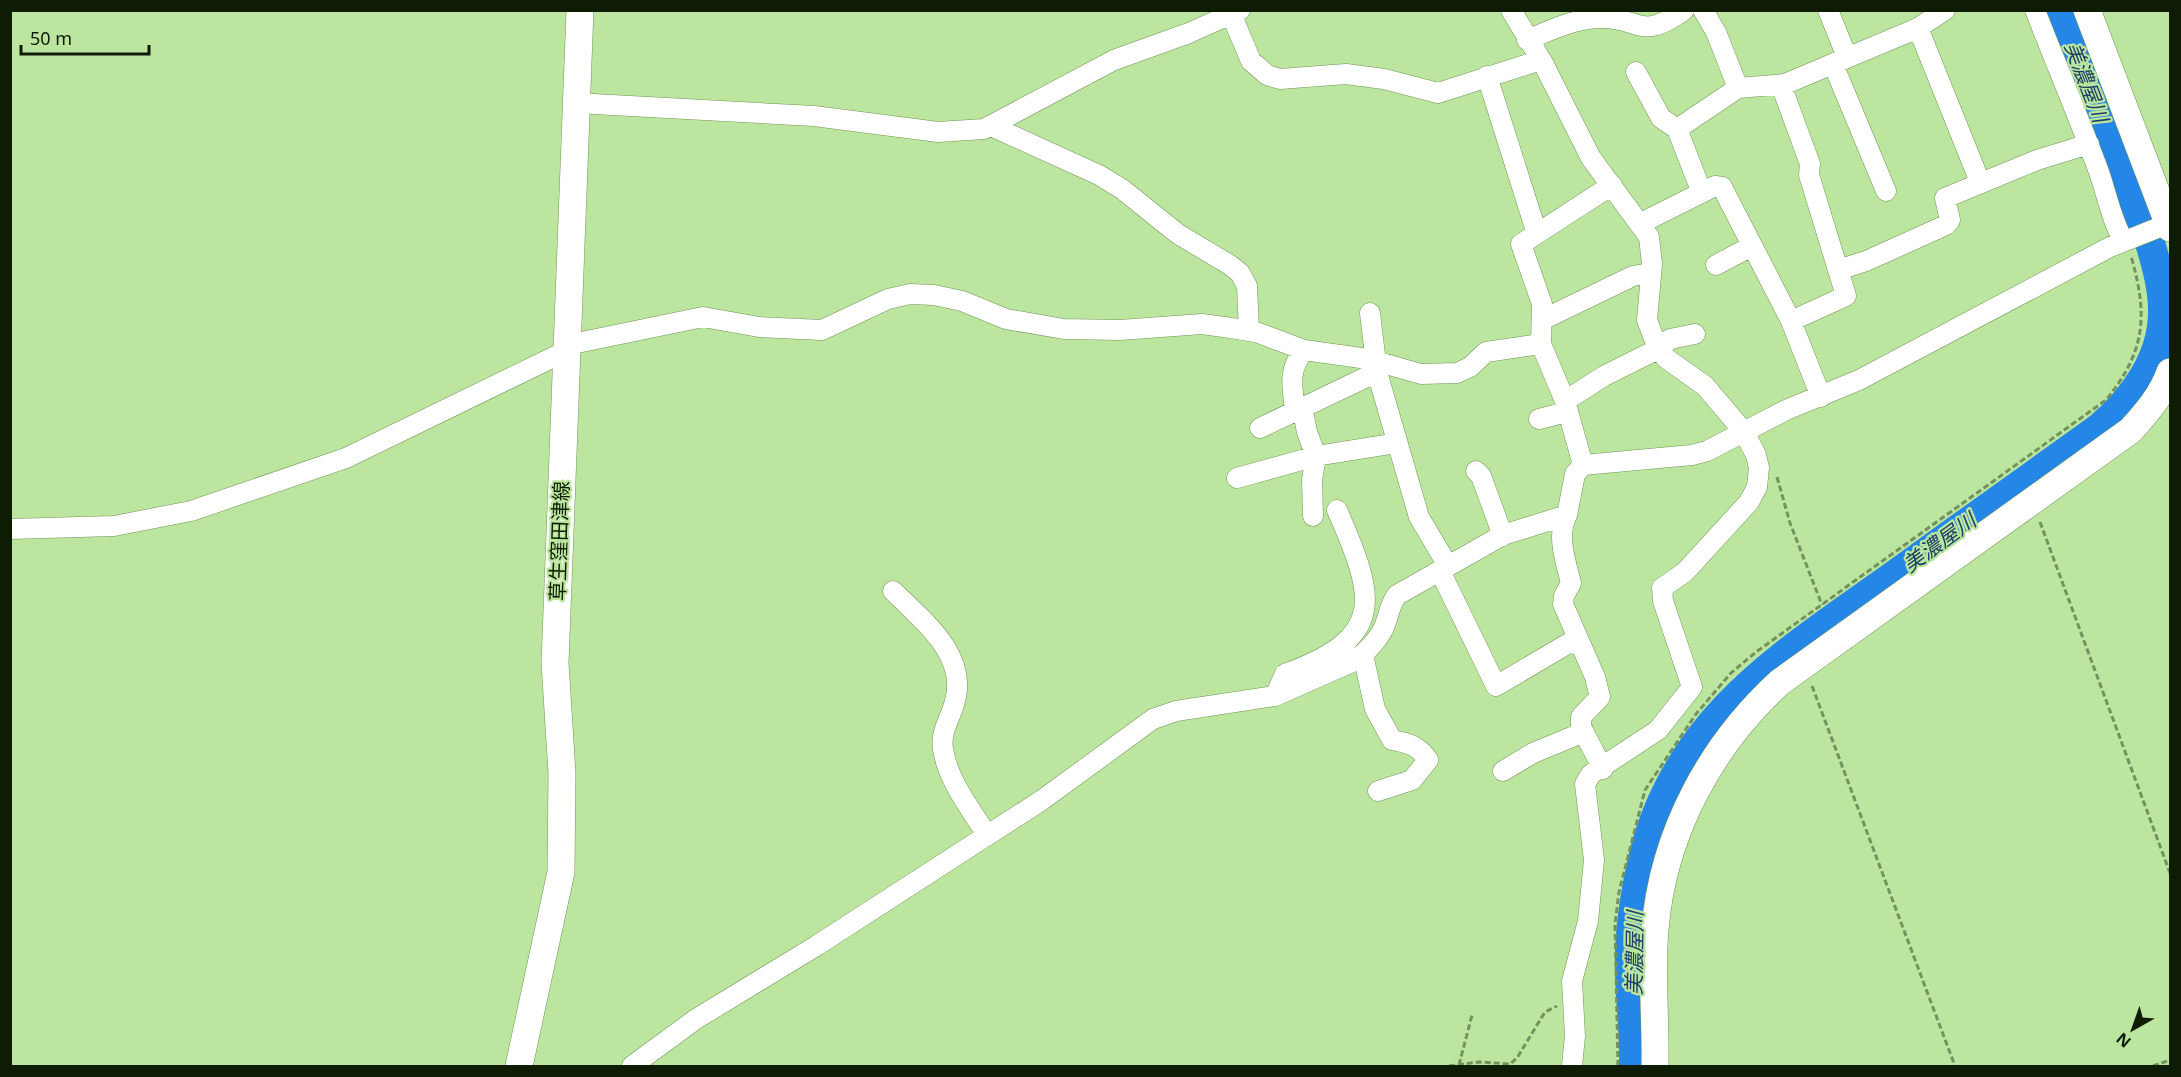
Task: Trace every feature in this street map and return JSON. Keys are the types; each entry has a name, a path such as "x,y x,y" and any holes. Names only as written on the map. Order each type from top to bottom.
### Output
{"street":[{"name":"草生窪田津線","path":"519,1066 561,872 562,773 555,663 580,10"},
{"path":"1511,10 1578,134 1649,237 1650,273 1647,320 1658,349 1705,386 1751,441 1759,468 1754,495 1685,572 1662,588 1663,600 1692,687 1658,730 1603,769 1591,774 1585,784 1594,860 1588,921 1572,981 1575,998 1572,1066"},
{"path":"1527,40 1569,22 1598,18 1651,28 1684,10"},
{"path":"1702,10 1716,32 1738,88"},
{"path":"1828,10 1840,60 1886,191"},
{"path":"1677,129 1738,88 1781,85 1918,28 1945,10"},
{"path":"2035,10 2089,144 2111,205 2118,233 2127,240"},
{"path":"1603,769 1584,732 1581,717 1600,697 1595,677 1563,604 1564,596 1571,584 1564,558 1563,522 1567,515 1575,474 1582,465 1692,455 1707,451 1786,410 1859,380 2127,240 2167,225 2087,10"},
{"path":"575,103 805,115 938,132 961,132 991,126 1114,60 1236,13 1251,61 1267,75 1280,79 1346,74 1438,93 1540,60"},
{"path":"1918,28 1980,182"},
{"path":"1636,72 1661,118 1677,129 1702,193"},
{"path":"1487,76 1537,234"},
{"path":"1781,85 1810,164 1809,176 1846,296 1791,321"},
{"path":"991,126 1099,175 1122,189 1178,234 1230,265 1240,273 1247,286 1250,331"},
{"path":"1838,270 1866,261 1946,225 1950,220 1946,198 1980,182 2089,144"},
{"path":"1582,465 1566,407 1541,344 1542,304 1521,243 1612,185"},
{"path":"1641,223 1715,186 1722,187 1791,321 1821,397"},
{"path":"1716,265 1752,246"},
{"path":"1542,320 1633,276 1650,273"},
{"path":"10,529 114,526 190,511 346,458 566,348 704,317 759,327 822,330 888,299 910,294 934,295 962,301 1006,319 1081,331 1202,324 1250,331 1304,350 1368,359 1377,368"},
{"path":"1370,313 1377,368 1419,517 1496,686 1569,643 1581,645"},
{"path":"1539,419 1566,407 1604,376 1658,349 1670,339 1695,334"},
{"path":"1260,428 1377,368 1440,375 1470,367 1486,352 1541,344"},
{"path":"1304,350 1295,362 1292,375 1299,408 1316,456 1312,480 1313,516"},
{"path":"1655,1066 1655,928 1669,860 1686,808 1739,723 1780,682 2131,430 2148,411 2165,386 2170,372"},
{"path":"1237,478 1316,456 1397,443"},
{"path":"1476,471 1481,476 1503,536"},
{"path":"1275,696 1285,674 1346,644 1364,620 1366,611 1361,563 1337,510"},
{"path":"632,1066 696,1019 816,946 1042,800 1154,719 1176,711 1275,696 1363,655 1379,637 1386,623 1390,605 1397,595 1503,536 1567,515"},
{"path":"893,591 936,634 948,651 957,675 956,699 942,734 943,749 953,779 987,835"},
{"path":"1363,655 1375,709 1392,740 1408,743 1421,750 1428,760 1412,780 1378,791"},
{"path":"1503,771 1533,753 1584,732"}],"path":[{"path":"1776,472 1790,523 1822,605"},
{"path":"2032,500 2170,873"},
{"path":"1803,666 1955,1066"},
{"path":"1449,1066 1479,1062 1510,1064 1517,1058 1545,1012 1575,998"},
{"path":"1459,1066 1472,1015"},
{"path":"2153,1066 2170,1060"}],"waterway":[{"name":"美濃屋川","path":"1634,1066 1630,940 1643,859 1659,809 1681,765 1709,726 1742,692 1817,630 2098,429 2134,392 2152,361 2162,328 2163,302 2151,246 2058,10"}]}
